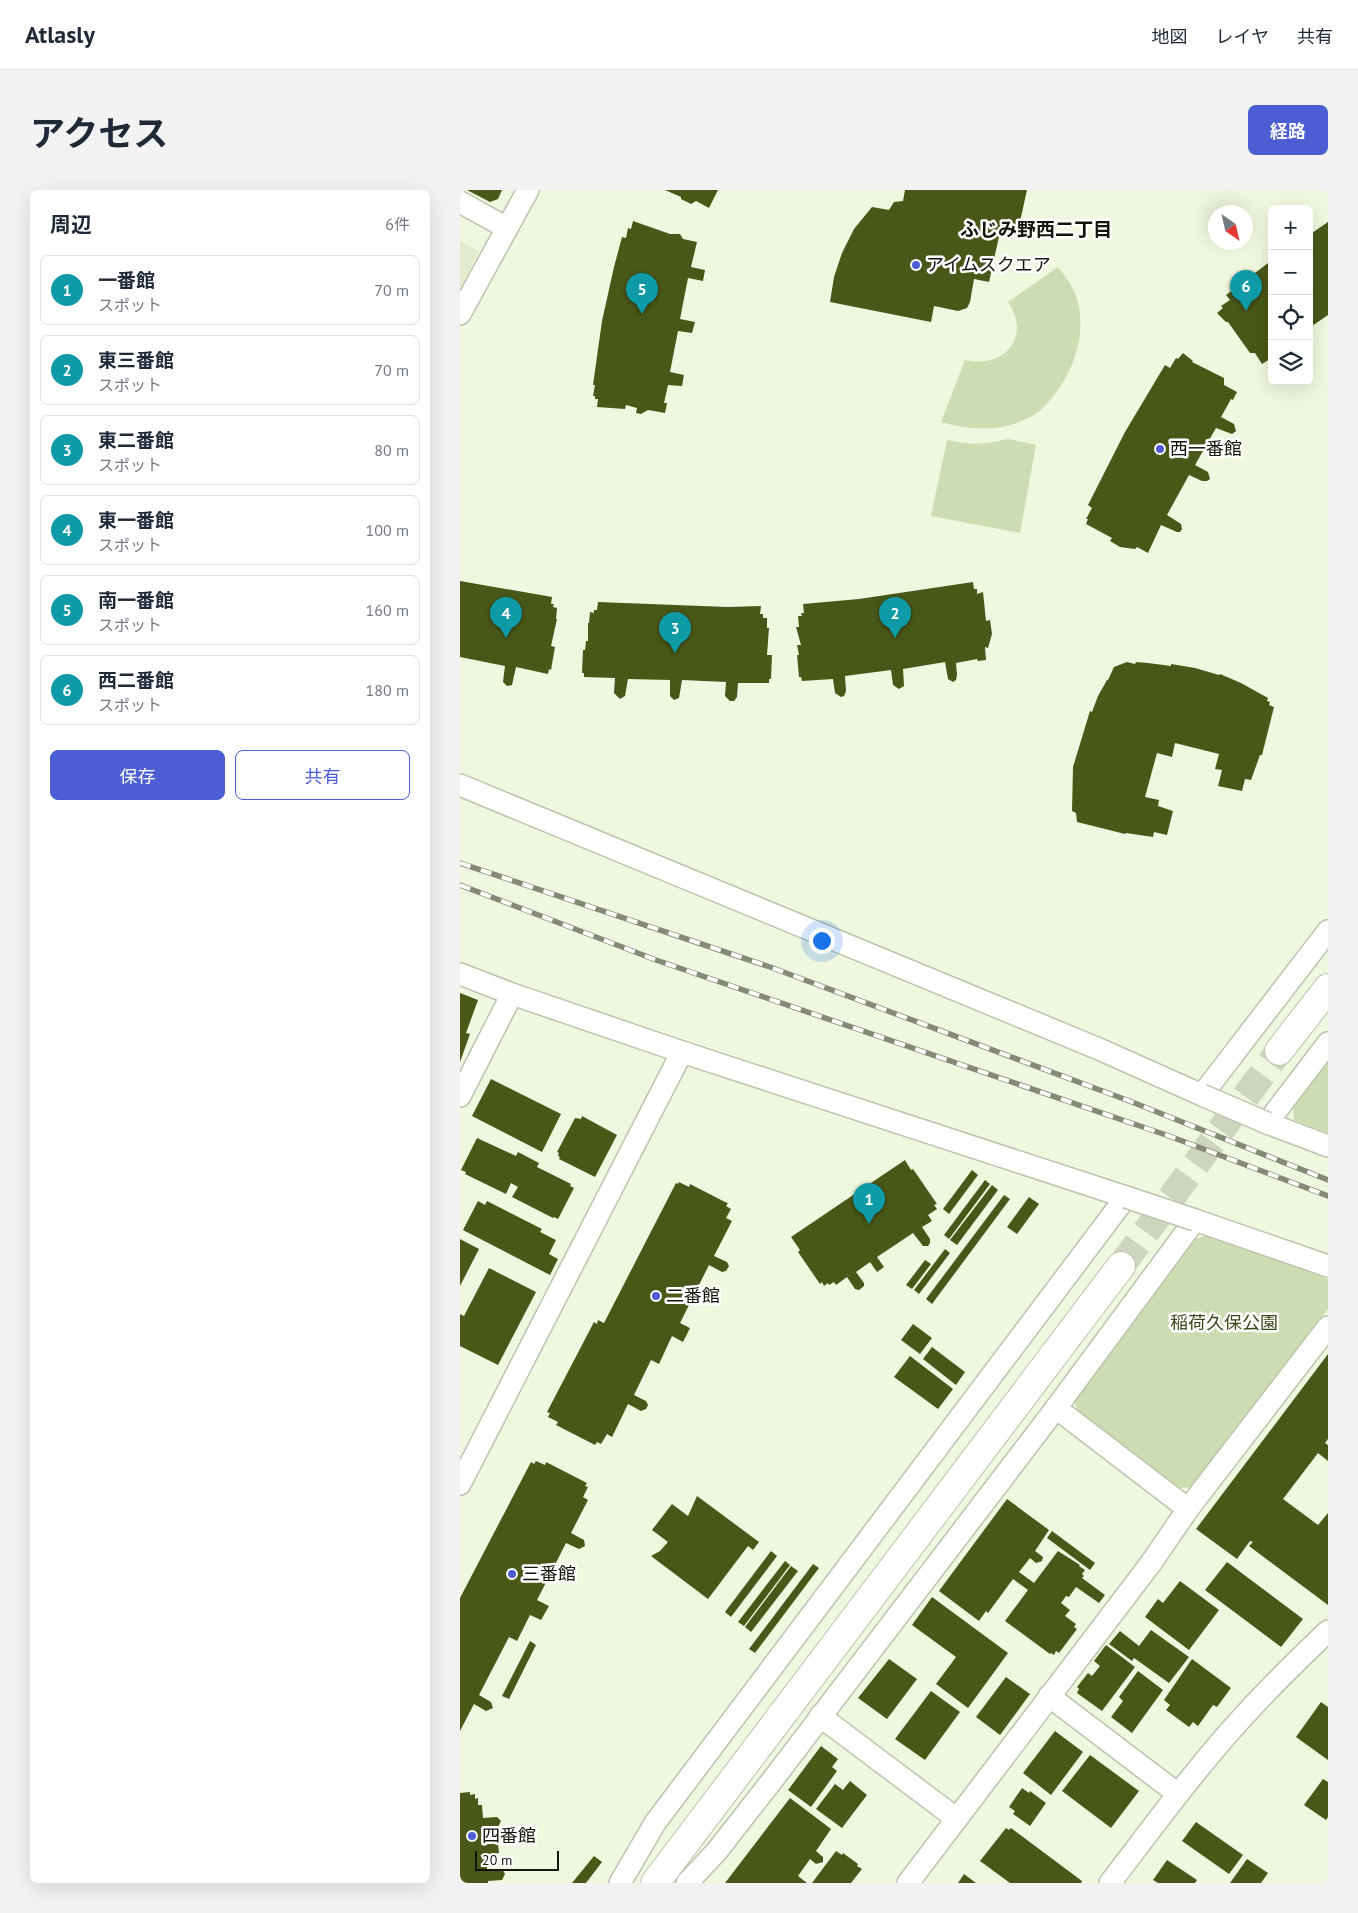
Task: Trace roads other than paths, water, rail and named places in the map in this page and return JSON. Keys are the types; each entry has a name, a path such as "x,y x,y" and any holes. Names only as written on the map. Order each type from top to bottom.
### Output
{"street":[{"path":"460,314 528,190"},
{"path":"460,202 507,228"},
{"path":"460,785 1081,1042 1267,1123 1328,1146"},
{"path":"1202,1095 1328,931"},
{"path":"460,974 512,994 682,1052 1126,1197 1328,1266"},
{"path":"1280,1052 1328,988"},
{"path":"460,1096 512,994"},
{"path":"1267,1123 1328,1043"},
{"path":"460,1484 682,1052"},
{"path":"620,1883 655,1823 1126,1197"},
{"path":"687,1883 716,1851 1056,1408 1195,1220"},
{"path":"655,1883 1121,1266"},
{"path":"908,1883 1151,1563 1188,1509 1328,1327"},
{"path":"1056,1408 1188,1509"},
{"path":"1110,1883 1178,1794 1253,1705 1328,1631"},
{"path":"1049,1696 1178,1794"},
{"path":"820,1716 957,1819"}],"tunnel":[{"path":"1121,1266 1279,1051"}],"railway":[{"path":"460,863 770,967 1132,1102 1328,1180"},
{"path":"460,885 656,960 1169,1136 1328,1196"}],"place":[{"name":"アイムスクエア","path":"916,265"},
{"name":"西二番館","path":"1246,311"},
{"name":"南一番館","path":"642,314"},
{"name":"西一番館","path":"1160,449"},
{"name":"東一番館","path":"506,638"},
{"name":"東三番館","path":"895,638"},
{"name":"東二番館","path":"675,653"},
{"name":"一番館","path":"869,1224"},
{"name":"二番館","path":"656,1296"},
{"name":"三番館","path":"512,1574"},
{"name":"四番館","path":"472,1836"}],"district":[{"name":"ふじみ野西二丁目","path":"1036,229"}],"park label":[{"name":"稲荷久保公園","path":"1224,1323"}]}
